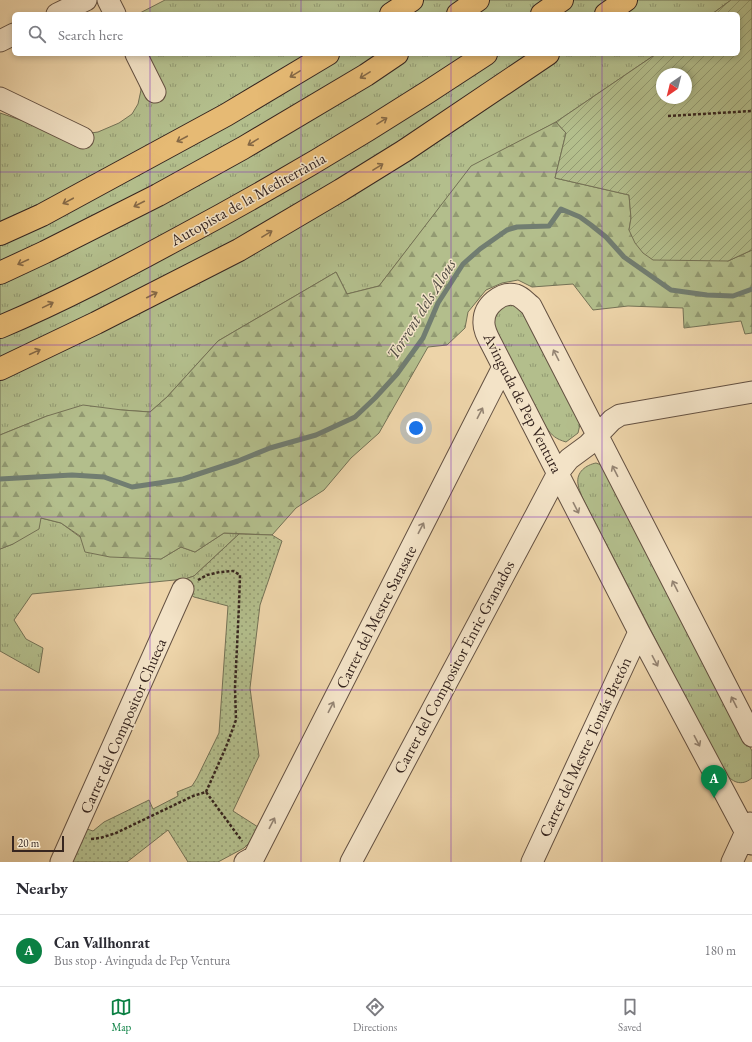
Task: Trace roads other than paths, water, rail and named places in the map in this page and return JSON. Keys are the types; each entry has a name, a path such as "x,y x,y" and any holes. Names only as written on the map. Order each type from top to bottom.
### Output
{"highway":[{"path":"394,12 412,0"},
{"path":"461,12 478,0"},
{"path":"545,12 562,0"},
{"path":"609,12 626,0"},
{"path":"0,234 42,215 226,116 325,56"},
{"path":"0,273 158,195 250,144 366,75 395,56"},
{"name":"Autopista de la Mediterrània","path":"0,327 24,317 118,271 280,183 483,56"},
{"path":"0,369 96,323 239,250 404,151 545,56"}],"street":[{"path":"61,12 86,0"},
{"path":"108,0 114,12"},
{"path":"0,41 12,35"},
{"path":"137,56 155,92"},
{"path":"0,98 83,138"},
{"name":"Avinguda de Pep Ventura","path":"750,832 639,632 486,333 484,321 487,309 496,299 505,295 516,295 524,299 530,306 752,736"},
{"name":"Carrer del Mestre Sarasate","path":"253,860 503,367"},
{"name":"Carrer del Compositor Enric Granados","path":"351,862 558,473 569,459 588,444 612,420 620,415 752,392"},
{"name":"Carrer del Compositor Chueca","path":"61,862 183,590"},
{"name":"Carrer del Mestre Tomás Bretón","path":"532,862 639,632"},
{"path":"732,862 750,832"}],"waterway":[{"name":"Torrent dels Alous","path":"0,479 72,475 104,477 132,487 183,479 238,461 270,448 316,435 355,417 397,374 423,338 438,303 463,264 480,249 507,230 517,227 549,226 561,209 580,217 591,225 606,237 624,257 671,290 707,295 733,296 752,289"}],"place":[{"name":"Can Vallhonrat","path":"714,798"}]}
